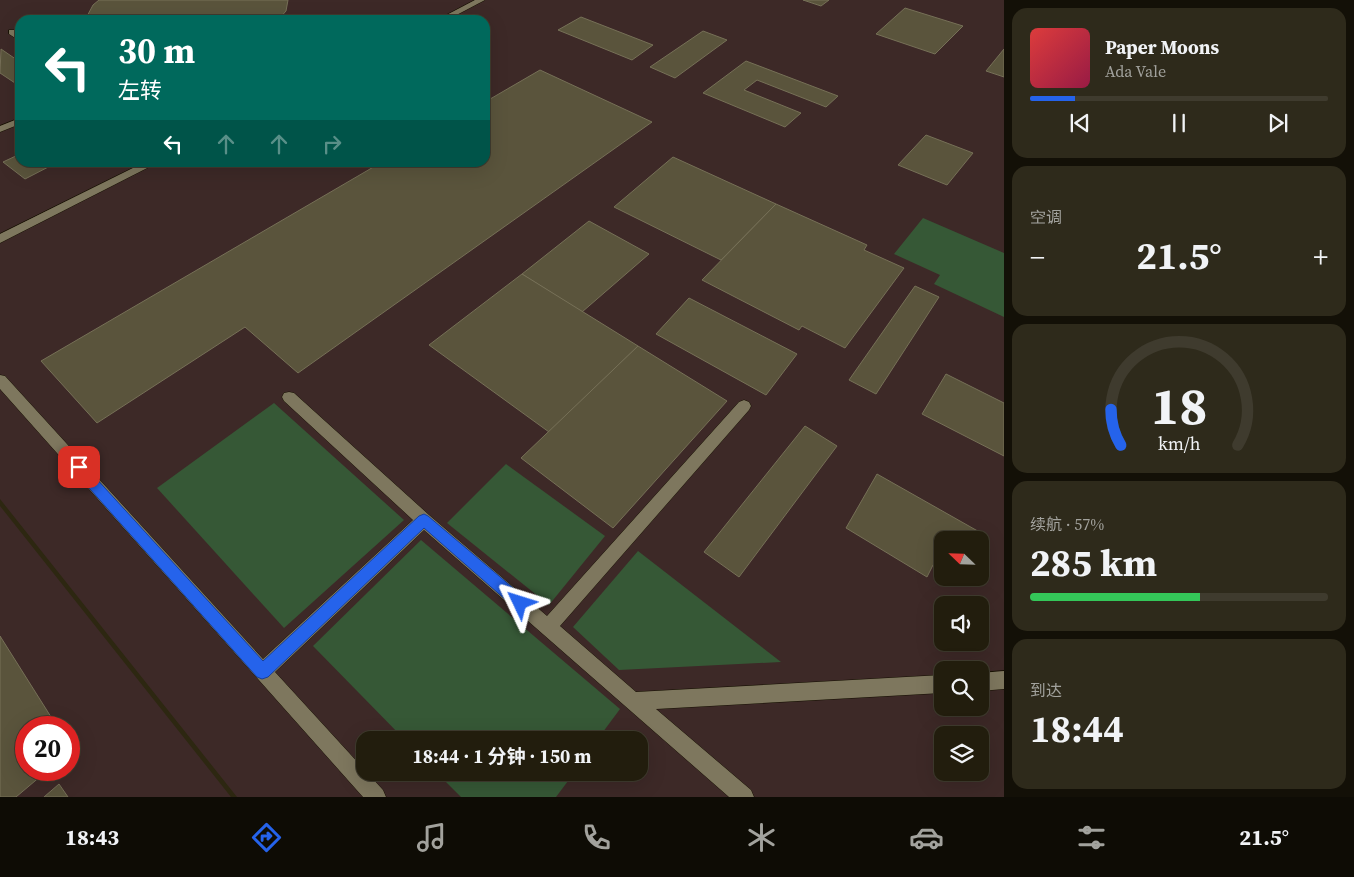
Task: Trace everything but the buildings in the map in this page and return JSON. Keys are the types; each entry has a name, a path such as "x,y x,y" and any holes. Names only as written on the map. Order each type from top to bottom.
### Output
{"lane":[{"path":"451,15 481,0"},
{"path":"0,130 15,123"},
{"path":"0,239 144,167"},
{"path":"0,380 376,797"},
{"path":"289,397 424,520 744,797"},
{"path":"548,627 744,406"},
{"path":"262,672 424,520"},
{"path":"989,681 1004,680"},
{"path":"633,701 934,684"}],"shaded area":[{"path":"0,0 1004,0 1004,797 237,797 0,499"},
{"path":"0,506 231,797 0,797"}],"green space":[{"path":"923,218 1004,253 1004,317 934,284 940,275 894,254"},
{"path":"274,403 404,520 284,628 157,488"},
{"path":"506,464 605,536 549,605 447,523"},
{"path":"421,540 620,709 604,731 396,731 313,646"},
{"path":"638,551 781,662 619,670 573,627"},
{"path":"445,781 568,781 556,797 461,797"}],"route":[{"path":"79,467 262,672 424,520 520,603"}]}
